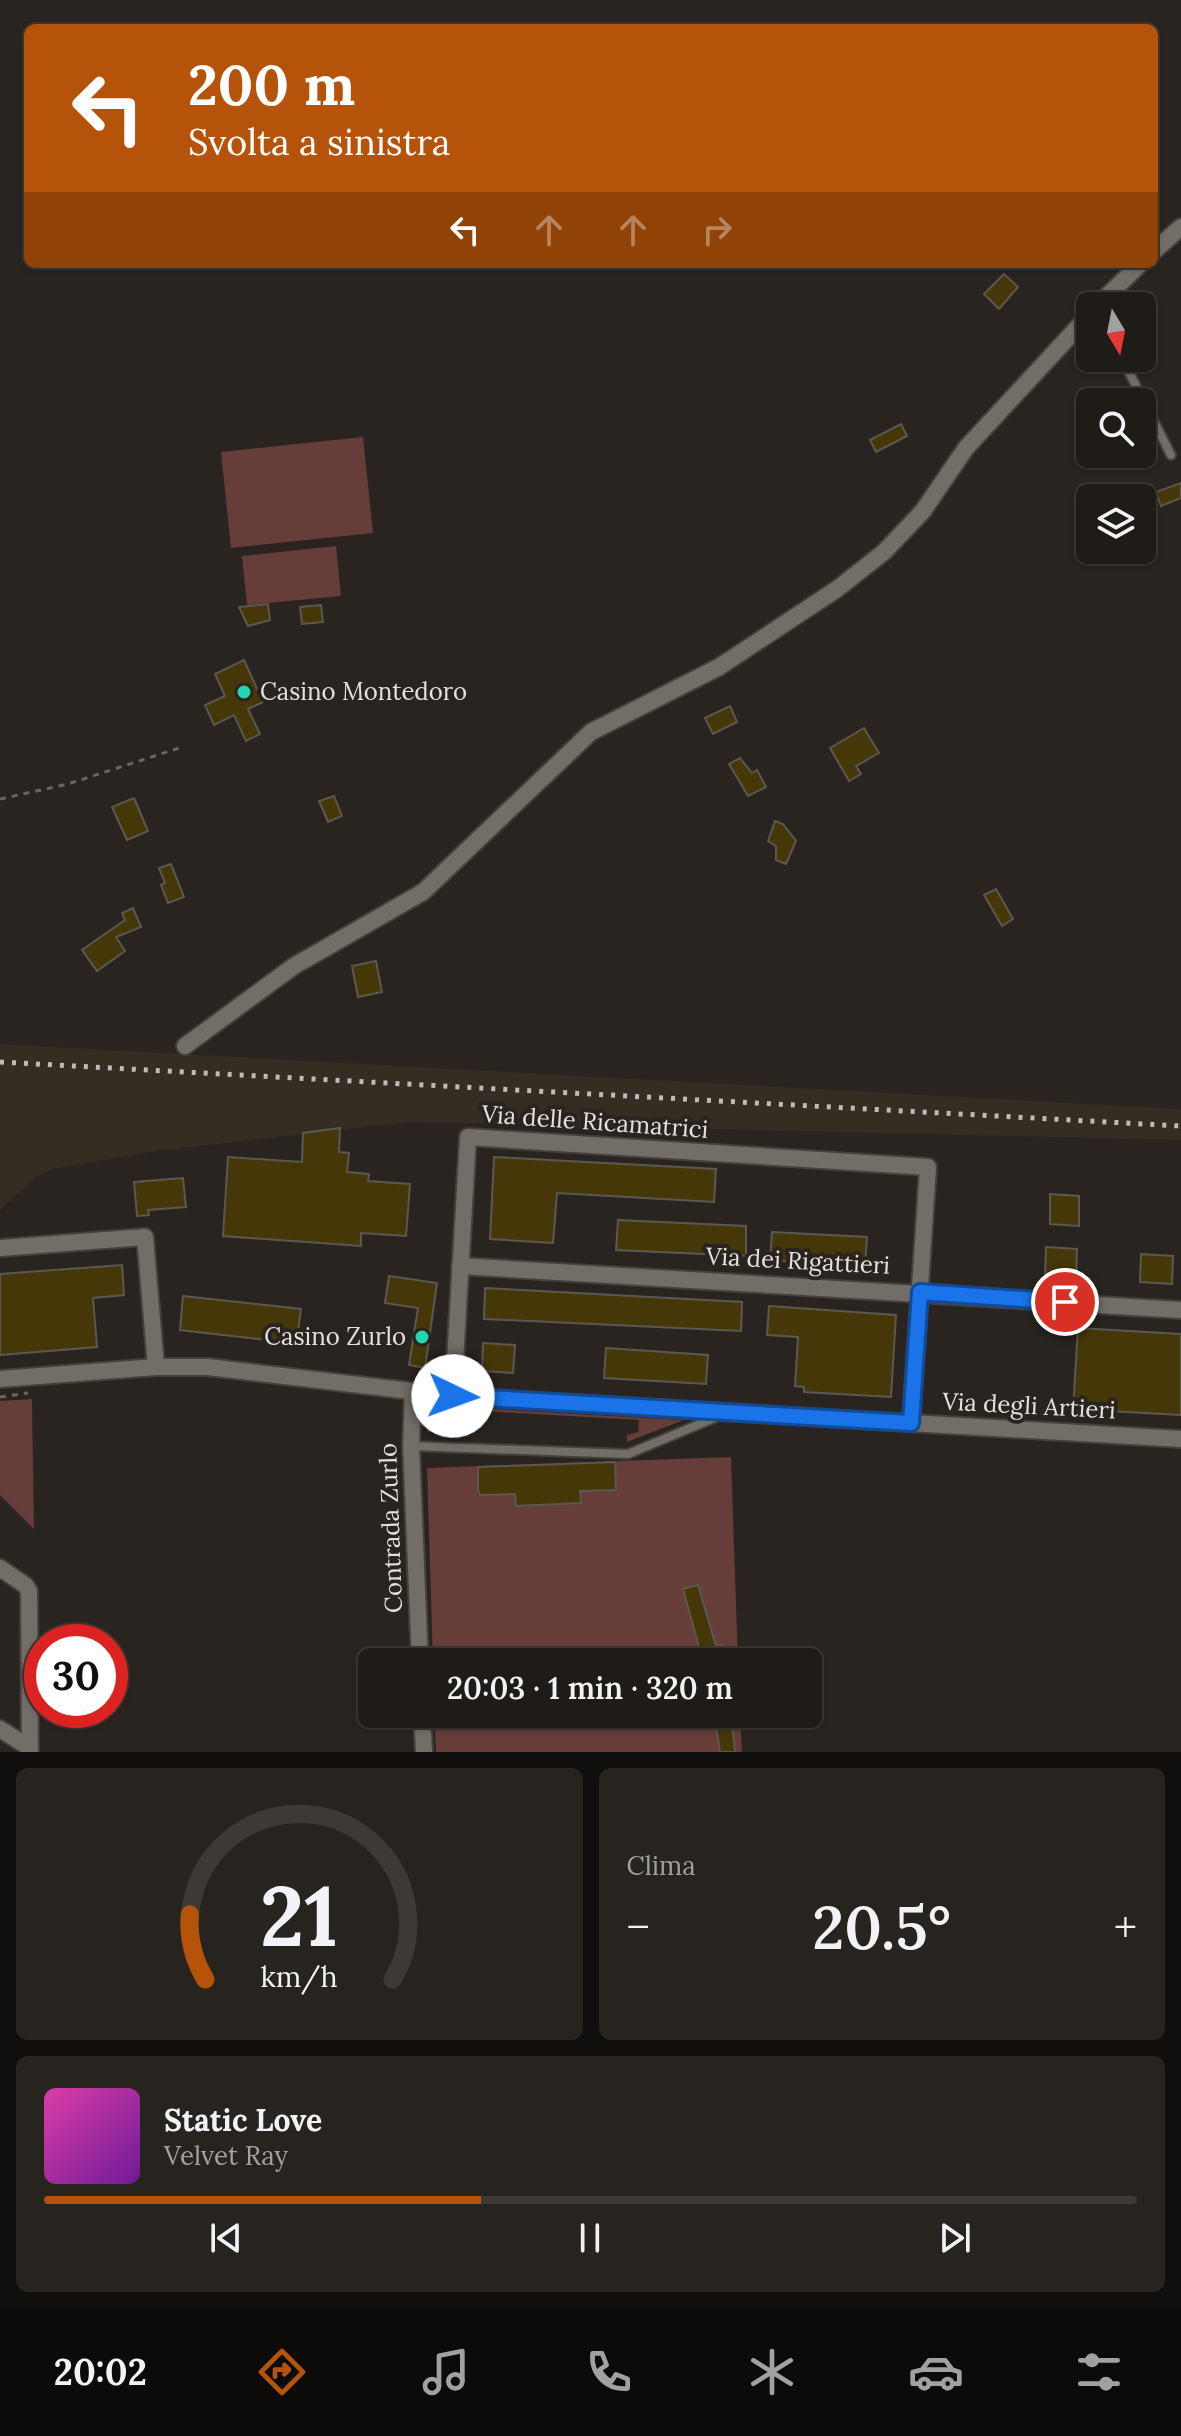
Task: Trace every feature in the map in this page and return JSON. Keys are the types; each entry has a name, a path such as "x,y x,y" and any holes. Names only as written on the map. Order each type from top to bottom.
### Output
{"street":[{"path":"1158,247 1181,227"},
{"path":"1111,292 1136,268"},
{"path":"185,1046 294,966 423,892 591,732 719,667 837,589 884,552 923,511 966,448 1076,329"},
{"name":"Via delle Ricamatrici","path":"453,1396 468,1137 928,1167 920,1292"},
{"path":"0,1248 145,1237 156,1367"},
{"name":"Via dei Rigattieri","path":"460,1266 1181,1310"},
{"path":"911,1423 920,1292"},
{"name":"Via degli Artieri","path":"0,1379 156,1367 208,1367 453,1396 1181,1439"},
{"name":"Contrada Zurlo","path":"413,1392 411,1446 419,1648"},
{"path":"0,1568 29,1591 30,1750"},
{"path":"423,1728 424,1752"},
{"path":"0,1729 30,1750"}],"lane":[{"path":"1129,372 1171,455"},
{"path":"411,1446 628,1454 730,1412"}],"path":[{"path":"0,799 68,784 179,748"}],"shaded area":[{"path":"363,437 373,533 231,548 221,452"},
{"path":"336,546 341,596 247,605 242,556"},
{"path":"0,1044 1181,1109 1181,1140 410,1122 156,1151 53,1169 36,1177 0,1210"},
{"path":"32,1399 34,1529 0,1495 0,1401"},
{"path":"456,1407 681,1421 627,1442 627,1435 638,1432 639,1420 462,1410 460,1434 427,1432 435,1416"},
{"path":"731,1457 738,1648 433,1648 427,1468"},
{"path":"435,1728 741,1728 742,1752 436,1752"}],"building":[{"path":"1004,274 1018,287 999,309 984,294"},
{"path":"901,424 907,436 876,452 870,440"},
{"path":"1181,483 1181,498 1161,506 1156,492"},
{"path":"268,604 270,620 248,626 239,607"},
{"path":"321,605 323,622 302,624 300,607"},
{"name":"Casino Montedoro","path":"244,660 263,702 248,709 260,734 246,741 234,715 214,725 205,705 225,696 215,674"},
{"path":"730,706 737,722 713,734 705,718"},
{"path":"864,728 879,753 856,766 861,774 849,781 830,748"},
{"path":"740,758 752,773 757,770 766,787 748,796 729,764"},
{"path":"334,796 342,816 328,822 319,801"},
{"path":"134,798 148,831 127,840 112,807"},
{"path":"775,821 783,824 796,841 786,864 776,860 776,846 768,841"},
{"path":"171,864 184,897 168,903 159,868"},
{"path":"996,889 1013,919 1002,926 984,895"},
{"path":"133,908 141,927 116,937 125,951 97,971 82,950 125,920 122,913"},
{"path":"376,961 382,992 358,997 352,966"},
{"path":"340,1128 339,1152 349,1153 347,1172 369,1174 368,1181 410,1184 406,1236 361,1233 361,1246 223,1236 228,1157 302,1162 303,1133"},
{"path":"494,1157 716,1169 714,1202 557,1193 553,1243 490,1239"},
{"path":"183,1178 186,1207 148,1210 149,1215 137,1216 134,1182"},
{"path":"1050,1194 1079,1196 1079,1226 1050,1224"},
{"path":"618,1220 746,1226 746,1256 616,1250"},
{"path":"772,1232 867,1237 865,1266 770,1260"},
{"path":"1046,1247 1077,1249 1076,1279 1045,1277"},
{"path":"1141,1254 1173,1256 1172,1284 1140,1282"},
{"path":"122,1265 124,1295 93,1298 97,1347 0,1355 0,1274"},
{"name":"Casino Zurlo","path":"389,1276 437,1283 425,1368 409,1365 418,1308 385,1303"},
{"path":"485,1288 742,1302 741,1331 484,1319"},
{"path":"183,1296 301,1309 296,1347 274,1345 275,1341 180,1330"},
{"path":"769,1306 896,1315 891,1397 804,1392 804,1387 795,1386 798,1337 767,1335"},
{"path":"1078,1328 1181,1334 1181,1415 1073,1409"},
{"path":"483,1343 515,1345 513,1373 482,1371"},
{"path":"606,1348 708,1355 706,1384 604,1378"},
{"path":"615,1462 616,1490 580,1491 581,1503 516,1506 515,1494 480,1495 478,1490 478,1467"},
{"path":"698,1585 716,1646 722,1645 723,1648 699,1648 683,1589"},
{"path":"716,1728 732,1728 735,1752 720,1752"}],"railway":[{"path":"0,1062 1181,1126"}],"place":[{"name":"Casino Montedoro","path":"244,692"},
{"name":"Casino Zurlo","path":"422,1337"}],"route":[{"path":"453,1396 911,1423 920,1292 1065,1302"}]}
